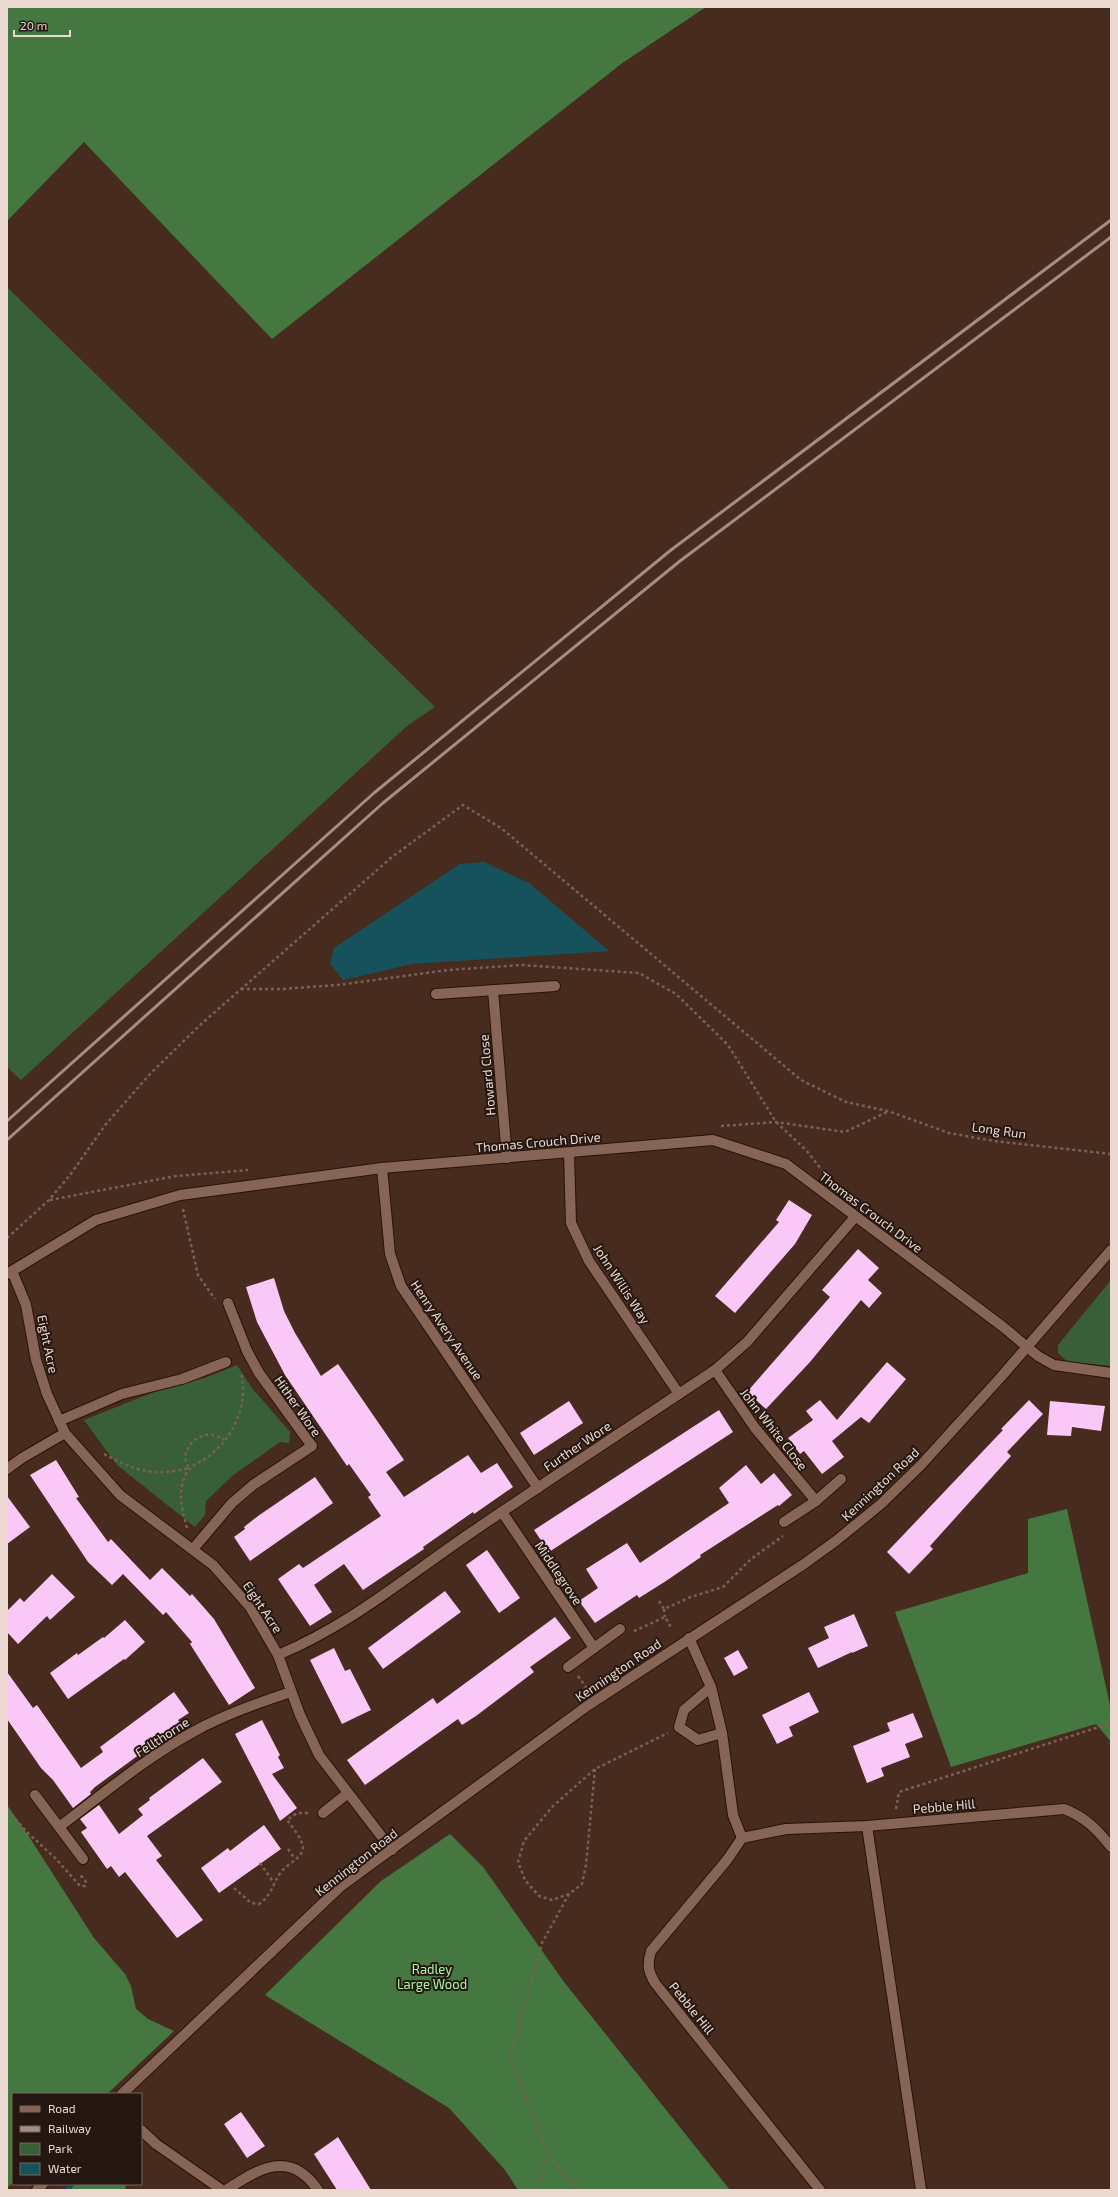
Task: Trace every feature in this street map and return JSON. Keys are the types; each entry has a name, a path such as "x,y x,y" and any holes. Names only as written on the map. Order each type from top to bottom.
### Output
{"street":[{"path":"436,994 555,986"},
{"name":"Howard Close","path":"493,990 507,1158"},
{"name":"Thomas Crouch Drive","path":"9,1272 96,1220 180,1195 382,1168 569,1154 713,1140 786,1164 1027,1346 1038,1356 1054,1365 1111,1373"},
{"name":"John Willis Way","path":"569,1154 571,1223 589,1261 679,1394"},
{"name":"Henry Avery Avenue","path":"382,1168 390,1254 401,1286 538,1488"},
{"name":"Further Wore","path":"278,1655 321,1636 352,1618 502,1512 715,1370 748,1342 856,1217"},
{"name":"Kennington Road","path":"123,2093 340,1887 587,1706 804,1564 837,1540 881,1504 921,1465 1111,1250"},
{"name":"Eight Acre","path":"9,1272 26,1305 36,1360 47,1394 65,1433 120,1495 193,1549 229,1581 250,1606 278,1655 309,1736 319,1755 392,1850"},
{"name":"Hither Wore","path":"193,1549 232,1503 253,1485 312,1446 259,1373 247,1351 228,1303"},
{"path":"60,1422 122,1394 182,1379 226,1362"},
{"name":"John White Close","path":"715,1370 755,1428 816,1501"},
{"path":"7,1470 22,1458 65,1433"},
{"path":"784,1522 816,1501 841,1479"},
{"name":"Middlegrove","path":"502,1512 594,1648"},
{"path":"569,1666 620,1629"},
{"path":"689,1638 711,1688 722,1733 733,1814 742,1838"},
{"path":"711,1688 684,1710 679,1728 698,1740 722,1733"},
{"name":"Fellthorne","path":"59,1827 148,1761 193,1732 237,1711 291,1692"},
{"path":"323,1813 348,1794"},
{"path":"35,1795 83,1858"},
{"name":"Pebble Hill","path":"820,2190 656,1983 649,1972 648,1962 651,1951 727,1860 742,1838 786,1829 867,1826 1064,1809 1079,1814 1090,1822 1111,1847"},
{"path":"867,1826 921,2190"},
{"path":"142,2131 156,2144 222,2190"},
{"path":"226,2190 253,2172 268,2167 283,2165 300,2170 318,2190"}],"path":[{"name":"Long Run","path":"7,1238 49,1200 70,1175 106,1124 141,1084 200,1024 392,857 463,805 501,828 801,1080 846,1102 888,1111 949,1133 994,1141 1111,1154"},
{"path":"828,1180 820,1167 806,1150 776,1122 845,1132 888,1111"},
{"path":"180,1195 198,1275 211,1290 217,1303"},
{"path":"103,1454 127,1466 150,1473 161,1473 189,1468 207,1457 224,1440 238,1418 243,1401 243,1381 240,1368"},
{"path":"189,1468 186,1464 186,1453 195,1440 209,1433 217,1435 224,1440"},
{"path":"189,1468 182,1483 181,1506 193,1549"},
{"path":"664,1609 691,1596 723,1587 751,1559 787,1534 784,1522"},
{"path":"659,1601 664,1609 665,1617 671,1627"},
{"path":"620,1629 634,1631 665,1617"},
{"path":"569,1666 588,1691 581,1696 587,1706"},
{"path":"894,1823 899,1792 1102,1726 1111,1725"},
{"path":"595,1769 586,1865 582,1884 569,1894 552,1900 539,1896 525,1880 518,1862 524,1841 552,1807 595,1769 679,1728"},
{"path":"7,1810 28,1833 56,1859 80,1886 83,1887 86,1882 78,1872 77,1867 83,1858"},
{"path":"234,1888 251,1903 259,1904 269,1896 282,1871 301,1854 303,1848 299,1837 287,1820 297,1813 323,1813"},
{"path":"288,1849 295,1859"},
{"path":"260,1863 275,1883"},
{"path":"569,1894 542,1943 510,2057 549,2157 580,2190"},
{"path":"535,2190 549,2157"}],"green space":[{"path":"7,7 706,7 621,64 272,339 84,142 7,221"},
{"path":"7,287 435,707 407,726 21,1080 7,1067"},
{"path":"1111,1280 1111,1366 1068,1362 1058,1353 1058,1345"},
{"path":"237,1365 252,1388 290,1432 289,1443 280,1442 232,1476 206,1501 205,1515 195,1527 117,1465 84,1420 159,1390 205,1378"},
{"path":"1067,1509 1111,1710 1111,1742 1096,1724 951,1767 895,1612 1028,1573 1028,1519"},
{"path":"7,1805 94,1938 125,1974 131,1986 136,2009 148,2019 174,2031 108,2093 12,2093 12,2183 7,2188"},
{"name":"Radley Large Wood","path":"450,1834 483,1867 564,1982 730,2190 518,2190 505,2170 449,2108 265,1995 381,1881"},
{"path":"74,2185 126,2185 125,2190 70,2190"}],"water":[{"path":"484,862 529,883 609,951 412,964 343,980 330,963 334,948 460,864"}],"building":[{"path":"789,1200 812,1215 795,1244 735,1313 715,1296 779,1222 776,1220"},
{"path":"858,1249 879,1268 868,1280 882,1293 869,1308 861,1300 810,1362 766,1409 747,1392 830,1297 822,1290"},
{"path":"274,1278 284,1311 295,1333 321,1376 338,1364 404,1460 386,1472 404,1497 468,1455 481,1473 497,1463 513,1487 474,1514 473,1512 423,1547 424,1549 363,1590 344,1564 314,1585 332,1612 310,1626 278,1579 299,1564 303,1568 381,1516 368,1497 371,1495 349,1464 347,1466 285,1375 257,1322 246,1287"},
{"path":"887,1362 906,1379 869,1423 861,1417 832,1441 844,1457 822,1474 804,1451 800,1454 788,1438 813,1420 806,1411 820,1400 837,1420"},
{"path":"1029,1400 1043,1414 1007,1452 1011,1456 930,1546 933,1549 909,1574 887,1552 1003,1430 1001,1429"},
{"path":"569,1401 583,1423 534,1455 520,1433"},
{"path":"1050,1401 1105,1406 1101,1431 1072,1427 1071,1436 1047,1435"},
{"path":"719,1410 733,1432 549,1552 534,1530"},
{"path":"56,1460 79,1497 76,1498 108,1542 111,1539 150,1580 162,1568 190,1596 192,1594 214,1619 255,1688 229,1705 190,1644 192,1642 166,1612 163,1615 123,1574 112,1585 88,1562 30,1475"},
{"path":"746,1465 761,1484 774,1473 792,1495 779,1506 778,1505 700,1555 701,1557 666,1581 639,1598 637,1595 595,1623 579,1601 598,1588 586,1569 627,1543 640,1563 729,1503 719,1488"},
{"path":"315,1477 333,1503 250,1561 234,1537 245,1529 244,1527 258,1516"},
{"path":"7,1496 30,1527 7,1544"},
{"path":"487,1550 520,1598 499,1613 466,1565"},
{"path":"52,1574 75,1597 50,1620 47,1616 18,1644 7,1632 7,1611 20,1598 24,1602"},
{"path":"445,1591 461,1612 383,1669 368,1648"},
{"path":"854,1614 868,1646 818,1668 808,1648 829,1638 824,1627"},
{"path":"555,1617 571,1638 530,1667 534,1672 476,1716 462,1725 458,1719 365,1785 347,1760 433,1698 437,1704"},
{"path":"125,1620 145,1642 125,1660 124,1659 68,1699 50,1673 77,1653 78,1655 103,1637 104,1638"},
{"path":"334,1648 345,1671 350,1669 371,1710 342,1724 310,1660"},
{"path":"738,1650 748,1668 734,1676 724,1658"},
{"path":"7,1672 33,1708 37,1705 81,1768 103,1752 100,1747 174,1692 189,1713 178,1720 181,1724 95,1787 90,1792 91,1794 73,1808 53,1780 41,1768 7,1719"},
{"path":"809,1692 819,1712 789,1727 793,1736 777,1744 762,1715"},
{"path":"913,1713 923,1737 905,1744 910,1757 881,1768 884,1776 867,1783 853,1746 890,1731 887,1723"},
{"path":"262,1720 280,1755 278,1757 284,1768 272,1774 297,1808 280,1821 235,1734"},
{"path":"203,1758 222,1782 147,1836 162,1856 156,1860 203,1920 177,1938 125,1872 119,1877 111,1866 107,1869 81,1832 87,1828 80,1819 99,1805 119,1834 143,1815 138,1809 150,1800 149,1798"},
{"path":"264,1825 281,1849 219,1893 201,1868 228,1848 230,1851"},
{"path":"241,2112 265,2146 247,2158 224,2124"},
{"path":"338,2137 371,2190 337,2190 314,2154"}],"railway":[{"path":"7,1121 374,793 671,550 1111,220"},
{"path":"7,1140 383,803 680,561 1111,237"}]}
